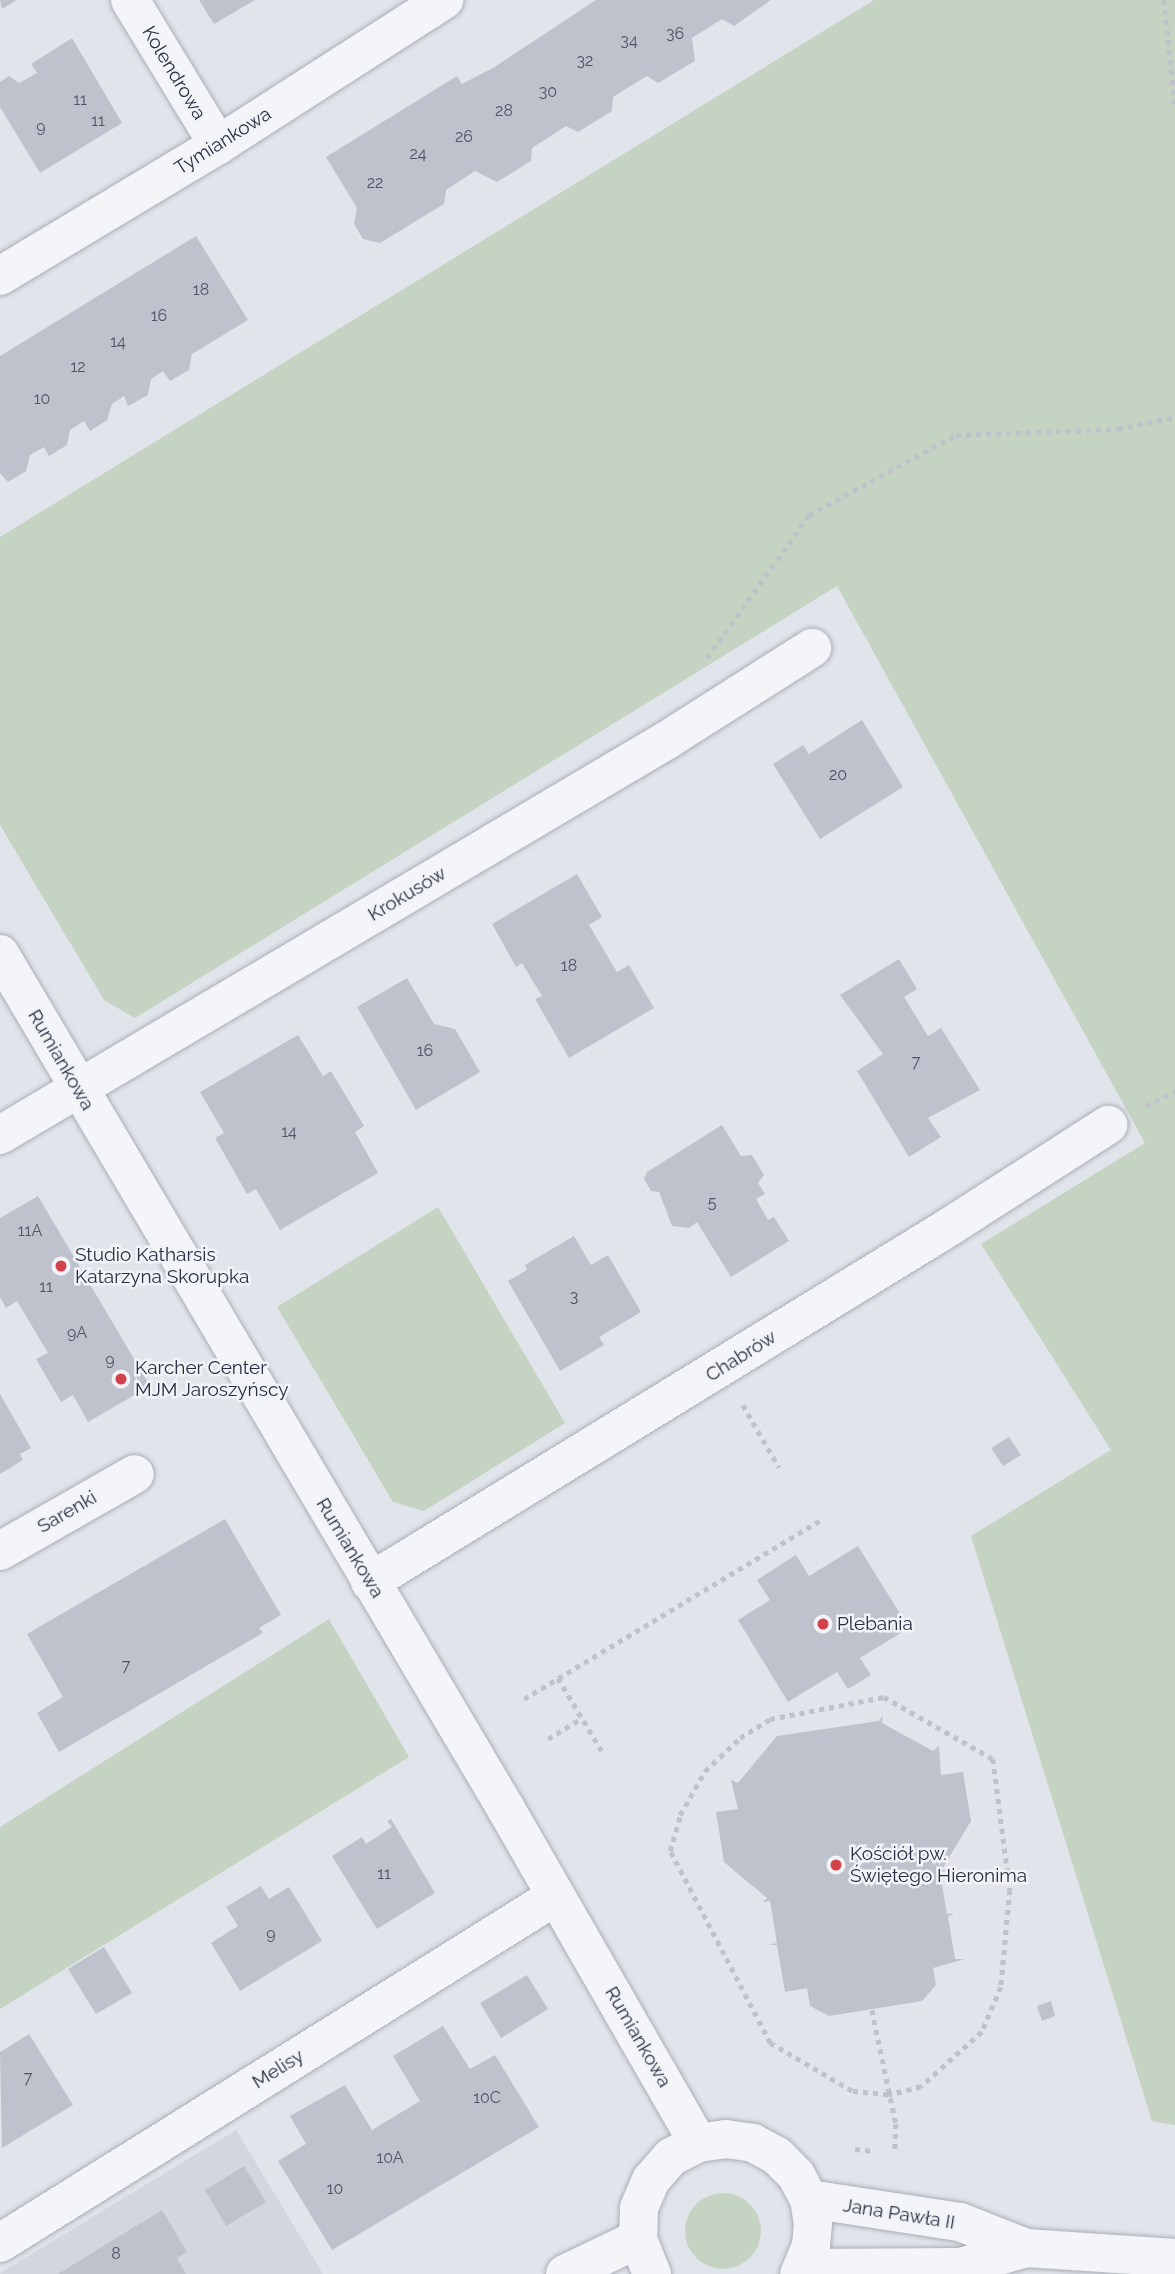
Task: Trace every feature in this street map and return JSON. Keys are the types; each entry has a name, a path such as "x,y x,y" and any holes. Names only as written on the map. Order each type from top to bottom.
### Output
{"street":[{"name":"Kolendrowa","path":"130,0 218,145"},
{"name":"Tymiankowa","path":"0,276 218,145 443,0"},
{"name":"Krokusów","path":"0,1135 667,740 812,648"},
{"name":"Rumiankowa","path":"0,954 556,1896 698,2143"},
{"name":"Chabrów","path":"370,1582 721,1369 1108,1125"},
{"name":"Sarenki","path":"0,1551 135,1474"},
{"name":"Melisy","path":"0,2243 556,1896"},
{"path":"652,2274 638,2239 639,2208 651,2180 671,2157 698,2143 726,2139 753,2143 777,2156 796,2175 809,2199 811,2246 801,2271"},
{"name":"Jana Pawła II","path":"809,2199 960,2222 1026,2248 1175,2258"},
{"path":"565,2274 638,2239"},
{"name":"Jana Pawła II","path":"801,2271 961,2267 1026,2248"}],"path":[{"path":"1164,0 1175,105"},
{"path":"702,665 810,515 956,435 1118,429 1175,417"},
{"path":"721,1369 779,1466"},
{"path":"524,1699 824,1518"},
{"path":"558,1678 603,1753"},
{"path":"884,1697 993,1759 1010,1890 1001,1987 982,2032 921,2087 888,2095 852,2091 770,2043 670,1851 680,1815 705,1772 740,1738 770,1719 884,1697"},
{"path":"548,1739 582,1718"},
{"path":"872,2010 896,2124 895,2153"},
{"path":"855,2148 873,2151"}],"shaded area":[{"path":"236,2130 323,2274 0,2274 0,2273"}],"green space":[{"path":"874,0 1175,0 1175,2125 1152,2121 971,1536 1111,1450 981,1244 1145,1143 837,586 135,1018 104,1000 0,825 0,537"},
{"path":"438,1207 565,1423 424,1511 393,1502 277,1307"},
{"path":"329,1619 409,1757 0,2009 0,1827"},
{"path":"723,2193 737,2196 750,2204 758,2217 761,2231 758,2245 750,2258 737,2266 723,2269 709,2266 696,2258 688,2245 685,2231 688,2217 696,2204 709,2196"}],"building":[{"path":"0,0 17,0 2,9"},
{"path":"199,0 255,0 214,24"},
{"path":"596,0 771,0 734,26 722,19 692,38 695,61 658,83 647,76 613,97 612,111 578,132 566,126 532,148 531,161 497,182 475,171 446,190 444,204 380,243 363,239 354,224 357,208 326,157 457,76 462,84 493,68"},
{"path":"72,38 122,123 40,173 0,107 0,82 9,76 19,83 37,73 31,64"},
{"path":"196,236 248,320 192,354 189,370 170,381 163,371 151,379 148,395 128,406 124,396 112,404 107,420 90,431 84,421 70,430 67,445 49,456 44,447 30,455 26,471 8,482 0,473 0,356"},
{"path":"862,720 903,787 820,839 773,764 803,745 809,754"},
{"path":"577,874 602,917 589,925 617,972 629,965 654,1008 569,1058 535,999 542,996 522,963 516,967 492,924"},
{"path":"899,959 917,989 904,997 928,1036 941,1028 980,1090 928,1118 941,1137 909,1157 857,1071 883,1054 840,995"},
{"path":"407,978 434,1024 455,1029 480,1072 416,1110 357,1007"},
{"path":"298,1035 323,1076 331,1071 364,1126 355,1132 378,1173 280,1230 256,1189 247,1194 215,1138 224,1133 200,1092"},
{"path":"722,1125 741,1156 752,1155 764,1175 758,1183 765,1194 756,1199 768,1220 774,1217 789,1241 731,1277 697,1222 689,1228 672,1226 659,1192 651,1191 644,1179 647,1172"},
{"path":"38,1196 150,1386 88,1422 73,1395 61,1402 36,1359 48,1353 17,1301 6,1308 0,1297 0,1218"},
{"path":"574,1236 591,1265 608,1255 641,1312 599,1337 604,1345 560,1371 508,1281 527,1270 525,1265"},
{"path":"0,1394 31,1448 20,1454 23,1460 0,1474"},
{"path":"1009,1437 1021,1455 1003,1466 991,1448"},
{"path":"225,1519 281,1615 259,1628 263,1633 59,1752 37,1713 63,1697 27,1634"},
{"name":"Plebania","path":"858,1546 909,1628 860,1658 871,1675 848,1689 837,1672 788,1702 738,1620 770,1600 757,1580 796,1555 809,1576"},
{"name":"Kościół pw. Świętego Hieronima","path":"883,1715 882,1723 933,1751 939,1746 941,1775 963,1772 971,1821 942,1869 946,1871 940,1873 947,1914 954,1913 948,1917 955,1959 965,1959 933,1968 936,1985 922,2001 829,2016 810,2006 807,1988 785,1992 777,1945 768,1945 777,1943 770,1901 763,1902 767,1898 724,1862 716,1812 738,1809 731,1780 738,1783 777,1736 879,1721"},
{"path":"391,1819 435,1893 377,1929 332,1856 362,1837 366,1844 392,1827 387,1821"},
{"path":"261,1886 269,1899 289,1887 322,1941 240,1991 211,1943 238,1926 226,1907"},
{"path":"104,1947 132,1993 96,2014 68,1969"},
{"path":"527,1975 548,2009 501,2038 480,2003"},
{"path":"1051,2001 1055,2016 1042,2021 1037,2006"},
{"path":"443,2026 470,2069 495,2055 539,2127 332,2250 278,2161 306,2144 290,2116 345,2085 372,2130 420,2101 393,2056"},
{"path":"29,2034 73,2105 2,2148 0,2052"},
{"path":"244,2166 266,2202 226,2226 205,2190"},
{"path":"162,2210 187,2252 177,2258 186,2274 58,2274"}],"place":[{"name":"Studio Katharsis Katarzyna Skorupka","path":"61,1266"},
{"name":"Karcher Center MJM Jaroszyńscy","path":"121,1379"},
{"name":"Plebania","path":"823,1624"},
{"name":"Kościół pw. Świętego Hieronima","path":"836,1865"}]}
